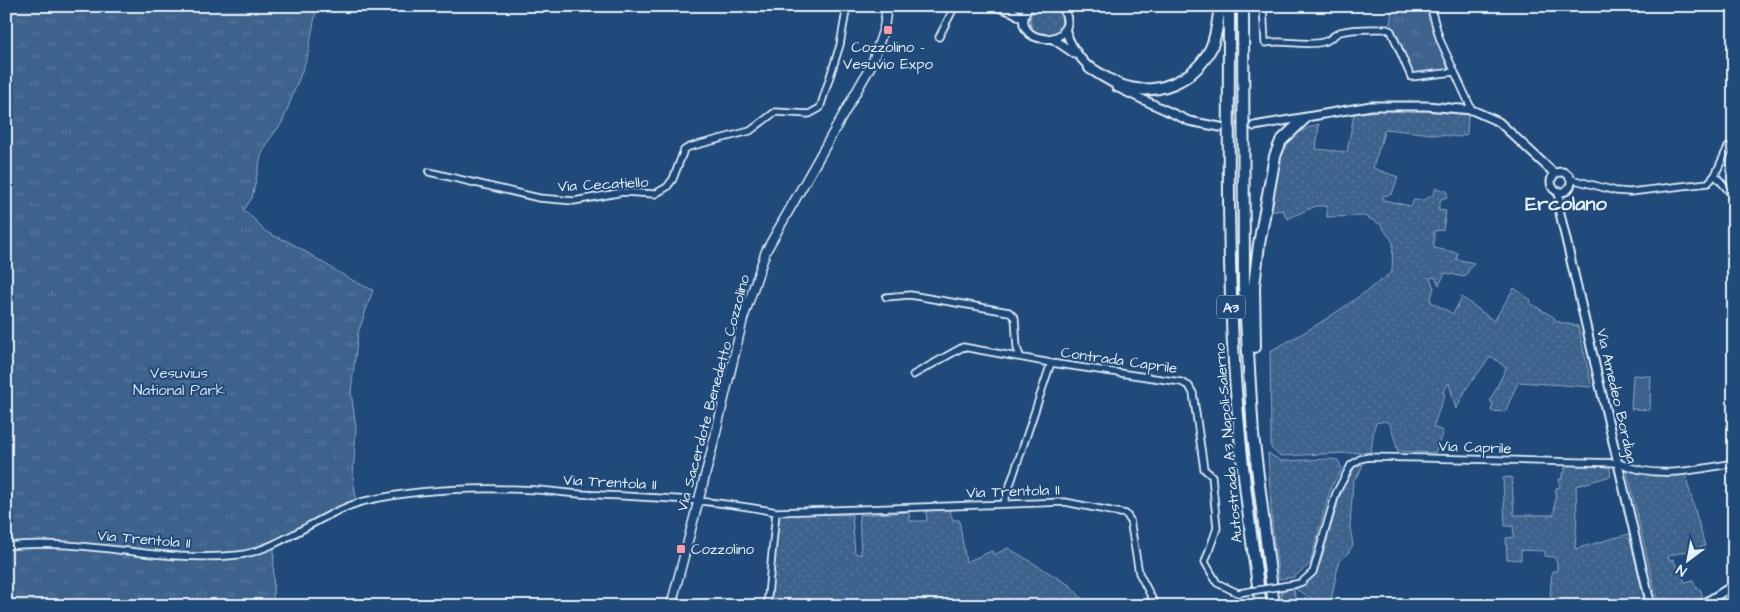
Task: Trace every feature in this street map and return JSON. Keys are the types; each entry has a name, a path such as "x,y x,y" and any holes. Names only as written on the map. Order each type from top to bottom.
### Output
{"highway":[{"path":"1090,68 1120,85 1138,89 1156,89 1172,85 1194,70 1211,48 1220,6"},
{"name":"Autostrada A3 Napoli-Salerno","path":"1229,6 1229,253 1234,362 1240,441 1261,606"},
{"name":"Autostrada A3 Napoli-Salerno","path":"1243,6 1243,246 1253,435 1274,606"},
{"path":"1253,435 1256,395 1254,286 1259,244 1275,156 1281,141 1304,119"}],"main road":[{"name":"Via Sacerdote Benedetto Cozzolino","path":"671,606 743,318 766,251 872,64 884,28 888,6"}],"street":[{"name":"Via Cecatiello","path":"429,172 539,198 574,201 623,192 655,194 667,187 684,150 689,147 750,131 775,112 816,113 820,108 840,45 847,6"},
{"path":"939,36 956,6"},
{"path":"995,6 1013,12 1024,19 1030,34 1045,41 1053,39 1065,28"},
{"path":"1062,6 1067,20 1065,28 1067,36 1080,57 1104,81 1145,102 1189,121 1220,127"},
{"path":"1263,6 1265,43 1283,40 1314,43 1325,42 1334,35 1344,32 1387,28 1391,31 1411,77 1454,72"},
{"path":"1430,6 1433,22 1472,110"},
{"path":"1013,12 1028,7"},
{"path":"1024,19 1028,7"},
{"path":"1053,39 1080,57"},
{"path":"1254,126 1304,119 1343,109 1371,106 1427,106 1472,110 1499,122 1555,174 1566,173 1571,179 1616,191 1630,192 1708,184 1715,175 1728,147 1734,147"},
{"path":"1555,174 1551,186 1559,192 1567,190 1571,179"},
{"path":"1715,175 1734,197"},
{"name":"Via Amedeo Bordiga","path":"1559,192 1559,209 1651,606"},
{"path":"886,297 910,295 1009,312 1015,318 1017,348 1020,356"},
{"path":"913,375 963,347 1051,363"},
{"name":"Contrada Caprile","path":"1004,503 1051,363 1181,382 1189,386 1193,394 1204,469 1212,476 1216,528 1205,562 1217,584 1238,593 1296,584"},
{"name":"Via Caprile","path":"1296,584 1302,582 1313,572 1336,493 1351,465 1360,459 1369,457 1619,463 1632,468 1664,473 1684,472 1734,463"},
{"name":"Via Trentola II","path":"6,546 71,545 176,557 240,555 267,546 357,504 437,489 539,490 675,499 731,503 776,512 1065,502 1126,514 1130,520 1139,573 1156,606"},
{"path":"767,606 776,512"},
{"path":"1700,606 1734,585"}],"green space":[{"path":"1046,4 1052,5 1057,9 1061,14 1061,26 1057,31 1052,35 1046,36 1040,35 1035,31 1031,26 1030,20 1031,14 1035,9 1040,5"},
{"name":"Vesuvius National Park","path":"6,6 317,6 307,58 282,123 269,140 261,156 252,198 243,211 251,216 268,233 290,242 342,274 373,290 358,333 351,392 356,428 353,477 357,506 274,545 273,606 6,606"},
{"path":"1392,6 1428,6 1448,70 1413,73 1390,27"},
{"path":"1398,108 1468,115 1467,134 1460,137 1385,129 1373,168 1398,177 1392,194 1383,196 1383,200 1411,206 1414,200 1424,200 1433,195 1436,188 1447,191 1447,197 1441,199 1438,210 1446,211 1443,230 1434,231 1434,248 1458,253 1456,259 1474,263 1464,277 1445,273 1439,285 1435,277 1430,278 1434,288 1430,301 1453,314 1462,297 1494,321 1514,288 1531,300 1530,303 1555,318 1554,321 1578,326 1592,387 1518,382 1505,412 1491,411 1493,404 1490,401 1506,368 1491,356 1468,386 1456,409 1449,383 1443,392 1445,394 1433,427 1443,431 1435,453 1398,451 1390,424 1385,421 1376,423 1371,452 1280,456 1271,448 1270,351 1302,334 1333,314 1392,272 1393,242 1380,224 1364,216 1327,217 1327,206 1316,206 1287,219 1283,210 1269,212 1279,162 1287,144 1292,138 1319,124 1316,149 1347,152 1354,114"},
{"path":"1633,375 1651,376 1650,410 1631,409"},
{"path":"1268,453 1281,461 1338,460 1342,469 1331,487 1310,564 1294,577 1279,579 1272,524"},
{"path":"1363,464 1359,474 1353,481 1350,527 1353,545 1348,553 1339,561 1330,605 1324,606 1294,588 1296,606 1283,606 1281,591 1305,581 1321,561 1346,476 1354,467"},
{"path":"1565,464 1609,464 1611,476 1576,486 1575,549 1629,534 1646,606 1557,606 1550,595 1552,571 1557,571 1557,563 1554,557 1545,556 1545,551 1521,550 1521,560 1507,559 1506,538 1514,537 1513,526 1505,526 1503,478 1512,477 1514,515 1554,515 1556,488 1560,487 1559,479 1562,479 1562,473 1565,473"},
{"path":"1627,471 1650,474 1685,474 1705,546 1668,556 1669,560 1673,559 1685,582 1693,580 1697,589 1700,589 1703,597 1689,606 1668,606 1666,598 1657,600"},
{"path":"949,509 953,520 959,520 966,562 992,551 994,555 1008,548 1071,586 1088,606 770,606 780,513 852,515 855,553 861,555 859,515 909,512 910,521 927,521 926,511"}],"tunnel":[{"path":"1220,127 1254,126"}],"place":[{"name":"Cozzolino - Vesuvio Expo","path":"888,30"},
{"name":"Cozzolino","path":"681,549"}],"district":[{"name":"Ercolano","path":"1566,203"}]}
